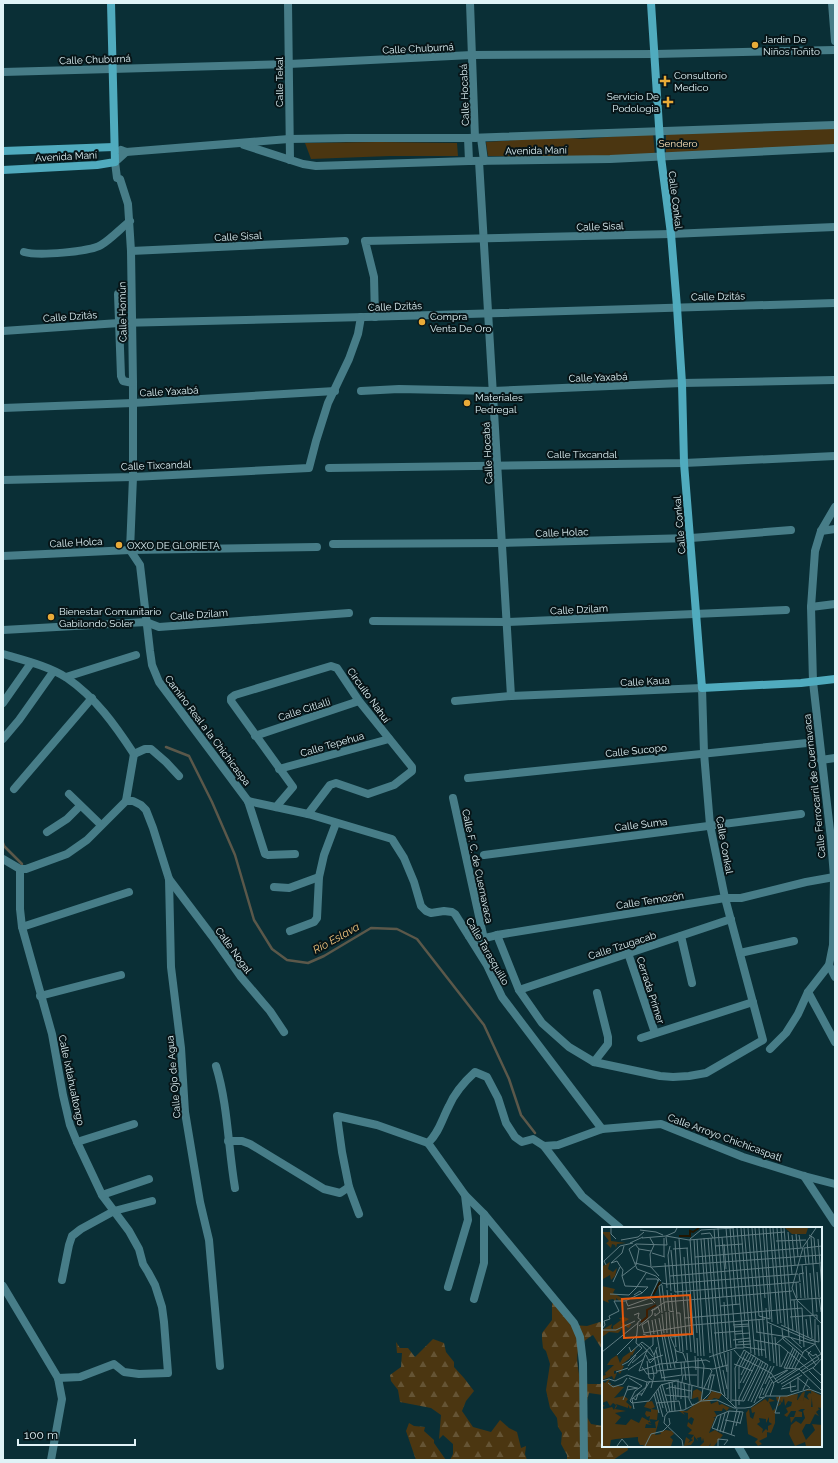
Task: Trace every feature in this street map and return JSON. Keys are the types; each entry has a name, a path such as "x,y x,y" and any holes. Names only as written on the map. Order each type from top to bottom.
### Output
{"street":[{"name":"Calle Homún","path":"111,3 115,162 117,178 120,179 128,204 130,221 134,383 133,477 130,550"},
{"name":"Calle Tekal","path":"288,3 290,160"},
{"name":"Calle Hocabá","path":"470,3 475,138 482,161 484,239 511,696"},
{"name":"Calle Conkal","path":"594,1062 660,1076 689,1076 706,1073 763,1040 725,898 710,825 704,753 702,688 684,464 682,383 677,307 671,234 661,157 651,3"},
{"path":"832,3 835,41"},
{"name":"Calle Chuburná","path":"3,72 289,64 472,55 655,54 835,50"},
{"name":"Avenida Maní","path":"3,151 114,148 126,152 289,140 347,138 475,138 835,125"},
{"name":"Calle Hocabá","path":"469,161 475,138"},
{"name":"Avenida Maní","path":"242,144 303,164 316,166 661,157 835,148"},
{"path":"115,162 126,152"},
{"name":"Avenida Maní","path":"3,170 97,165 115,162"},
{"path":"24,252 66,253 100,246 130,221"},
{"name":"Calle Sisal","path":"375,317 374,277 365,241 671,234 835,227"},
{"name":"Calle Sisal","path":"131,251 346,241"},
{"path":"118,294 121,380 134,383"},
{"name":"Calle Dzitás","path":"3,331 132,322 375,317 488,312 835,303"},
{"path":"335,391 358,334 361,317"},
{"name":"Calle Yaxabá","path":"361,391 398,389 493,391 682,383 835,380"},
{"name":"Calle Yaxabá","path":"3,408 133,403 335,391"},
{"name":"Calle Tixcandal","path":"3,480 133,477 309,468 328,403 335,391"},
{"name":"Calle Tixcandal","path":"329,468 684,464 835,456"},
{"name":"Calle Ferrocarril de Cuernavaca","path":"770,1049 786,1033 798,1014 808,992 829,965 833,945 833,838 821,760 813,682 812,607 815,551 821,531 835,507"},
{"path":"821,531 835,529"},
{"name":"Calle Holac","path":"333,544 502,543 691,538 791,530"},
{"name":"Calle Holca","path":"3,556 130,550 317,547"},
{"path":"130,550 140,565 146,622"},
{"path":"812,607 835,604"},
{"name":"Calle Dzilam","path":"373,621 507,622 786,610"},
{"name":"Calle Dzilam","path":"3,630 146,622 159,627 349,613"},
{"name":"Camino Real a la Chichicaspa","path":"146,622 152,665 159,682 248,801 265,854 295,854"},
{"path":"3,654 31,663 66,678 92,698 112,721 134,754 126,801 87,840 67,854 26,869 20,869 3,859"},
{"path":"66,678 136,655"},
{"path":"3,703 31,663"},
{"name":"Circuito Nahuí","path":"276,807 292,787 231,701 231,698 235,695 330,666 337,668 359,701 412,767 412,771 394,786 368,794 336,783 330,785 308,814"},
{"path":"3,739 19,720 53,672"},
{"name":"Calle Kaua","path":"455,701 511,696 702,688 813,682 835,679"},
{"path":"14,789 92,698"},
{"name":"Calle Citlalli","path":"255,736 359,701"},
{"name":"Calle Tepehua","path":"279,769 389,738"},
{"name":"Calle Sucopo","path":"468,778 807,743"},
{"path":"134,754 151,748 157,752 179,776"},
{"path":"821,760 835,758"},
{"path":"69,794 101,826"},
{"name":"Calle F. C. de Cuernavaca","path":"453,798 484,939"},
{"name":"Calle Ojo de Agua","path":"126,801 133,801 141,805 146,810 169,879 171,967 185,1112 200,1202 209,1240 220,1366"},
{"name":"Calle Tarasquillo","path":"248,801 308,814 392,839 404,858 414,882 421,906 426,911 431,913 444,911 452,912 487,965 502,997 602,1129"},
{"path":"47,832 67,819 80,806"},
{"name":"Calle Suma","path":"484,855 800,814"},
{"path":"290,931 314,922 317,918 319,877 324,856 336,822"},
{"name":"Calle Ixtlahualtongo","path":"20,869 20,909 22,927 40,996 52,1034 67,1111 76,1142 102,1195 130,1231 139,1250 143,1264 155,1285 162,1307 168,1373 138,1374 124,1372 114,1364 80,1377 58,1378"},
{"path":"274,887 289,888 319,877"},
{"name":"Calle Temozón","path":"469,936 476,939 484,939 497,935 725,898 740,898 806,882 834,877"},
{"name":"Calle Nogal","path":"169,879 241,977 270,1011 284,1032"},
{"path":"22,927 129,892"},
{"name":"Calle Tzugacab","path":"518,990 731,919"},
{"path":"497,935 518,990 542,1023 569,1047 594,1062 608,1044 608,1037 597,993"},
{"path":"681,936 692,983"},
{"path":"740,952 794,941"},
{"name":"Cerrada Primer","path":"628,953 655,1033"},
{"path":"829,965 835,977"},
{"path":"40,996 121,975"},
{"path":"808,992 835,1042"},
{"path":"641,1038 753,1002"},
{"path":"216,1066 227,1123 228,1141 235,1188"},
{"name":"Calle Arroyo Chichicaspatl","path":"428,1143 436,1136 449,1105 463,1082 475,1072 487,1077 498,1098 506,1122 515,1137 522,1142 533,1138 544,1146 558,1145 602,1129 661,1124 743,1157 835,1184"},
{"path":"359,1214 349,1187 337,1116 377,1125 428,1143 465,1195 484,1214 574,1323 580,1337 583,1363 584,1460"},
{"path":"76,1142 134,1124"},
{"path":"228,1141 242,1141 250,1144 324,1189 340,1193 349,1187"},
{"path":"544,1146 582,1196 619,1227"},
{"path":"804,1176 835,1223"},
{"path":"102,1195 149,1179"},
{"path":"448,1287 468,1220 465,1195"},
{"path":"62,1280 72,1236 81,1229 114,1211 152,1201"},
{"path":"474,1299 484,1263 484,1214"},
{"path":"3,1286 58,1378 62,1399 51,1460"},
{"path":"739,1447 746,1460"}],"green space":[{"name":"Sendero","path":"835,128 835,146 666,155 666,133"},
{"path":"653,133 655,156 488,156 486,142 543,136 583,139"},
{"path":"305,143 457,143 458,156 390,156 311,159"},
{"path":"552,1302 573,1325 587,1326 602,1321 602,1349 593,1335 582,1344 579,1349 577,1360 580,1380 588,1384 600,1384 602,1382 602,1395 589,1393 584,1412 591,1424 602,1426 602,1447 627,1447 628,1450 613,1460 567,1460 567,1455 561,1444 562,1433 558,1427 557,1418 550,1408 546,1390 550,1364 546,1351 543,1348 542,1333 552,1320"},
{"path":"433,1339 444,1343 446,1352 454,1362 454,1367 474,1391 466,1401 462,1411 473,1427 491,1432 500,1420 509,1428 517,1432 521,1448 526,1446 525,1454 527,1460 450,1460 453,1454 453,1444 443,1435 439,1439 441,1415 431,1408 400,1402 398,1390 391,1381 390,1375 401,1367 402,1353 397,1353 396,1342 400,1348 408,1348 415,1357"},
{"path":"409,1423 414,1426 425,1427 424,1431 434,1440 434,1443 446,1460 416,1460 406,1431"}],"waterway":[{"name":"Río Eslava","path":"166,747 189,756 212,802 235,855 254,920 272,949 287,960 308,963 324,956 371,928 397,929 417,939 484,1025 509,1079 521,1115 535,1133"},
{"path":"3,843 4,846 22,864"}],"place":[{"name":"Jardin De Niños Toñito","path":"755,45"},
{"name":"Consultorio Medico","path":"665,81"},
{"name":"Servicio De Podologia","path":"668,102"},
{"name":"Compra Venta De Oro","path":"422,322"},
{"name":"Materiales Pedregal","path":"467,403"},
{"name":"OXXO DE GLORIETA","path":"119,545"},
{"name":"Bienestar Comunitario Gabilondo Soler","path":"51,617"}]}
